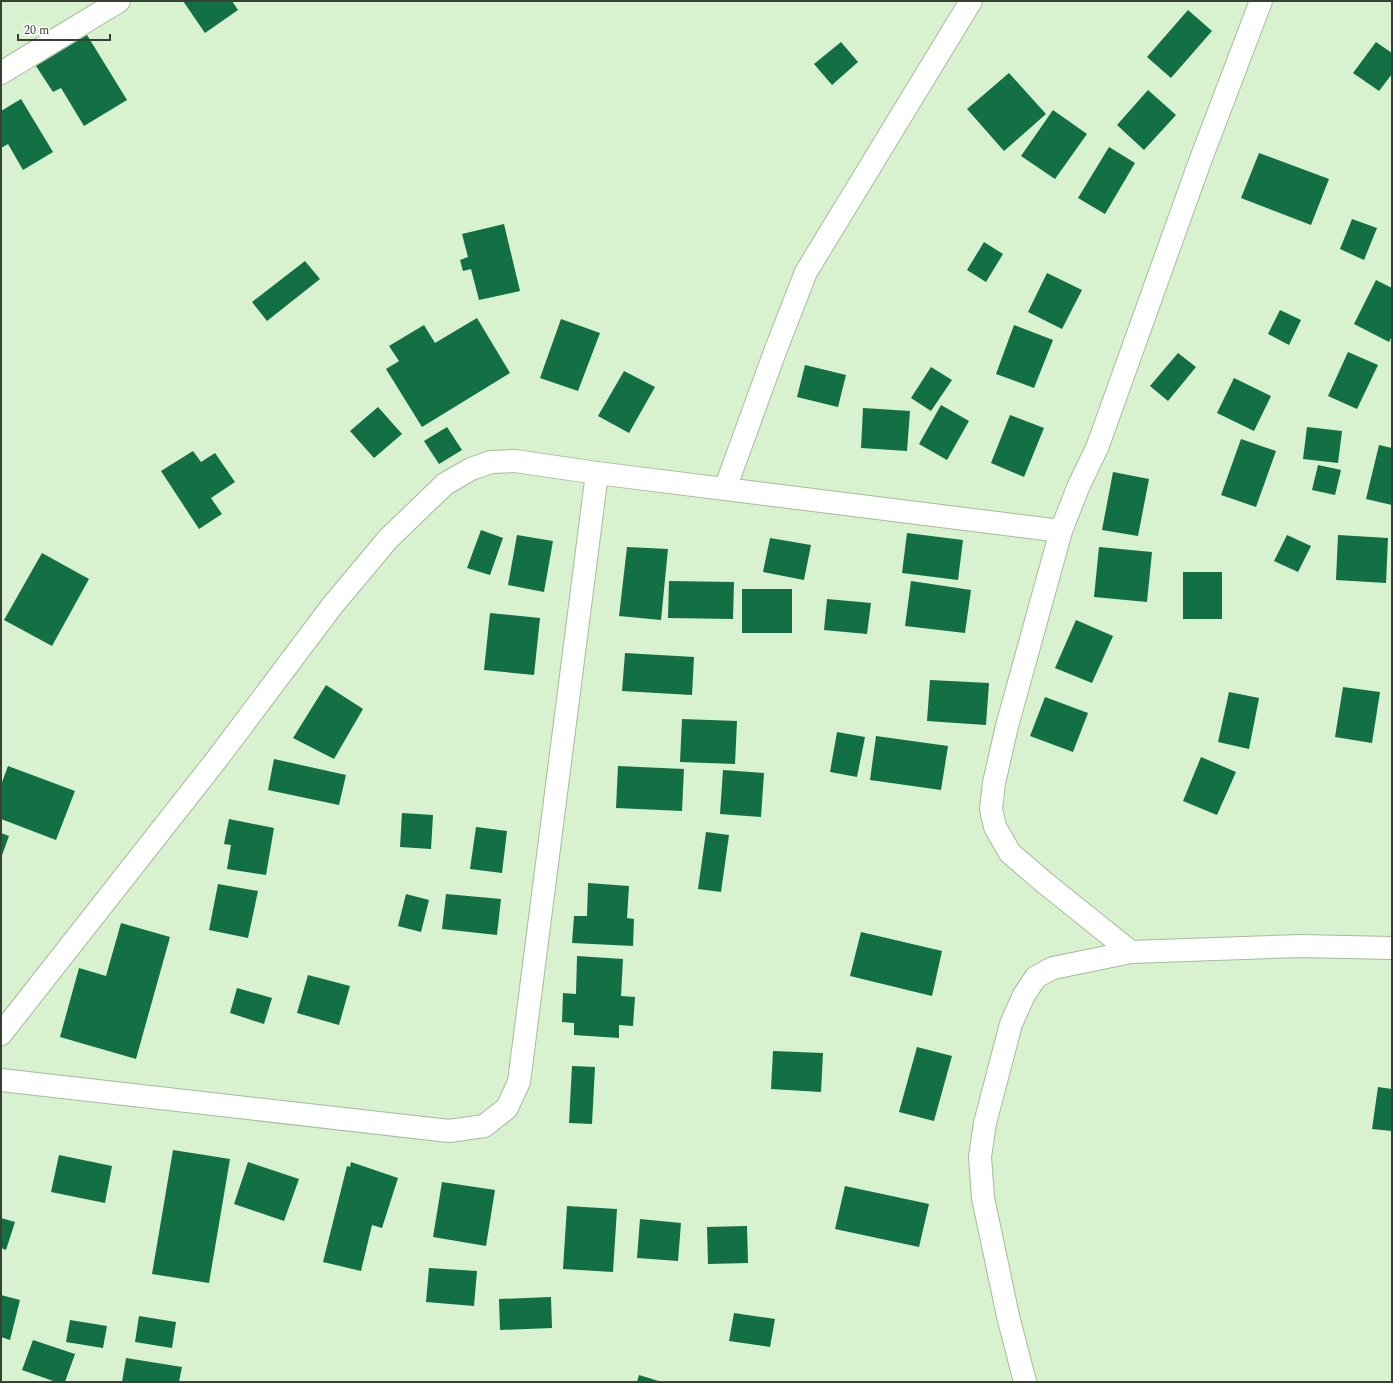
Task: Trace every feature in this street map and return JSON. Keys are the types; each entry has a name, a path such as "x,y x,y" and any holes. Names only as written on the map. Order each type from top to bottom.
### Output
{"street":[{"path":"1,73 119,1"},
{"path":"725,489 806,272 971,1"},
{"path":"1130,952 1044,883 1010,853 995,827 991,809 994,783 1061,531 1079,485 1097,448 1199,164 1262,1"},
{"path":"1,1034 217,759 332,606 388,539 444,484 471,469 491,462 515,461 597,473 1061,531"},
{"path":"1,1080 448,1131 484,1126 507,1108 519,1082 597,473"},
{"path":"1025,1382 1008,1316 983,1198 980,1157 985,1122 1011,1024 1024,995 1036,977 1053,968 1130,952 1300,946 1392,948"}],"building":[{"path":"183,1 232,1 238,10 205,33"},
{"path":"1188,10 1212,31 1171,78 1147,57"},
{"path":"87,35 127,100 84,126 61,88 53,92 36,66"},
{"path":"841,42 858,62 832,85 814,64"},
{"path":"1376,42 1392,53 1392,74 1379,91 1353,73"},
{"path":"1009,73 1046,114 1004,151 967,109"},
{"path":"1148,90 1176,115 1144,150 1117,125"},
{"path":"21,99 53,152 23,170 8,144 1,148 1,111"},
{"path":"1053,110 1087,134 1055,179 1021,156"},
{"path":"1109,147 1135,163 1105,214 1078,198"},
{"path":"1259,153 1329,179 1311,225 1241,198"},
{"path":"1352,219 1377,228 1364,260 1340,249"},
{"path":"504,224 520,291 479,300 471,269 463,271 460,260 468,257 462,234"},
{"path":"984,242 1003,254 986,282 967,270"},
{"path":"305,261 320,279 267,321 252,302"},
{"path":"1047,273 1082,290 1062,329 1028,312"},
{"path":"1376,280 1392,288 1392,336 1389,342 1354,324"},
{"path":"1280,310 1301,320 1289,345 1268,334"},
{"path":"477,318 510,373 422,427 386,369 399,361 389,346 424,325 435,343"},
{"path":"561,319 600,333 578,391 540,378"},
{"path":"1014,325 1053,340 1034,388 996,374"},
{"path":"1348,352 1378,365 1357,409 1328,396"},
{"path":"1178,353 1196,367 1168,401 1150,386"},
{"path":"805,365 846,375 838,407 797,397"},
{"path":"931,367 952,380 931,411 911,398"},
{"path":"624,371 655,387 629,433 598,416"},
{"path":"1234,378 1271,396 1254,431 1217,413"},
{"path":"941,405 969,421 947,460 919,444"},
{"path":"378,407 402,434 374,458 350,431"},
{"path":"863,408 910,411 907,451 861,448"},
{"path":"1010,415 1044,428 1024,477 991,463"},
{"path":"447,427 462,450 439,464 424,441"},
{"path":"1307,427 1342,431 1338,463 1303,459"},
{"path":"1241,439 1276,451 1256,507 1221,495"},
{"path":"1379,445 1392,448 1392,505 1366,499"},
{"path":"193,451 201,462 215,453 235,482 211,498 222,514 199,529 161,471"},
{"path":"1318,465 1341,470 1335,495 1312,490"},
{"path":"1113,472 1149,479 1138,536 1102,530"},
{"path":"481,530 503,538 490,575 467,568"},
{"path":"907,533 963,540 958,580 902,573"},
{"path":"517,535 553,541 544,592 508,585"},
{"path":"1287,535 1311,546 1298,572 1274,561"},
{"path":"1338,535 1388,538 1386,583 1336,580"},
{"path":"770,538 811,545 804,580 763,572"},
{"path":"627,547 668,549 661,620 619,616"},
{"path":"1099,547 1152,552 1147,602 1094,597"},
{"path":"42,553 89,579 52,646 4,620"},
{"path":"1183,572 1222,572 1222,619 1183,619"},
{"path":"669,581 734,582 733,619 668,618"},
{"path":"911,581 971,590 965,633 905,626"},
{"path":"742,589 792,589 792,633 742,633"},
{"path":"827,599 871,603 867,634 824,630"},
{"path":"490,613 540,618 534,675 484,670"},
{"path":"1076,620 1113,636 1092,683 1055,668"},
{"path":"625,653 694,657 692,695 622,691"},
{"path":"930,680 989,683 986,725 927,721"},
{"path":"326,685 363,709 334,759 293,738"},
{"path":"1343,687 1380,692 1372,743 1335,737"},
{"path":"1229,692 1259,698 1249,749 1218,742"},
{"path":"1045,697 1088,713 1073,752 1030,736"},
{"path":"682,719 737,721 735,764 680,762"},
{"path":"837,732 865,737 857,777 830,772"},
{"path":"876,736 948,746 941,790 870,780"},
{"path":"1201,757 1236,772 1217,815 1183,801"},
{"path":"274,759 346,775 339,805 268,790"},
{"path":"8,766 75,791 56,840 1,819 1,785"},
{"path":"618,766 684,769 682,811 616,808"},
{"path":"723,770 764,773 761,817 720,814"},
{"path":"402,813 433,815 431,849 400,847"},
{"path":"229,819 274,828 266,875 227,869 231,845 224,844"},
{"path":"476,827 507,831 502,873 470,869"},
{"path":"706,832 729,835 721,892 698,889"},
{"path":"1,833 9,836 1,858"},
{"path":"588,883 629,886 627,918 634,919 633,946 572,943 574,916 587,916"},
{"path":"218,884 258,891 248,938 209,930"},
{"path":"406,894 429,900 421,932 398,926"},
{"path":"446,894 501,899 497,935 442,929"},
{"path":"121,923 170,937 136,1059 60,1037 79,968 106,976"},
{"path":"861,932 942,951 932,996 850,976"},
{"path":"577,956 623,959 621,996 635,997 633,1026 619,1025 619,1038 574,1035 574,1023 562,1022 563,993 576,994"},
{"path":"308,975 350,986 339,1025 297,1013"},
{"path":"237,988 272,998 264,1024 230,1013"},
{"path":"917,1047 952,1056 934,1121 899,1112"},
{"path":"773,1051 823,1053 821,1092 771,1089"},
{"path":"572,1066 595,1067 592,1124 569,1123"},
{"path":"1378,1087 1392,1089 1392,1131 1372,1129"},
{"path":"173,1150 230,1159 209,1283 152,1274"},
{"path":"59,1155 112,1166 105,1203 51,1192"},
{"path":"248,1162 299,1179 284,1221 234,1204"},
{"path":"351,1162 398,1178 382,1228 372,1225 361,1271 323,1262 347,1166 350,1167"},
{"path":"442,1182 495,1190 486,1246 433,1237"},
{"path":"845,1186 929,1204 919,1247 835,1229"},
{"path":"567,1206 617,1209 613,1272 563,1269"},
{"path":"1,1218 15,1222 6,1250 1,1248"},
{"path":"640,1219 681,1223 678,1261 637,1258"},
{"path":"747,1226 748,1263 708,1264 707,1227"},
{"path":"429,1268 477,1271 474,1306 426,1302"},
{"path":"1,1295 20,1300 10,1340 1,1337"},
{"path":"551,1297 552,1328 500,1330 499,1299"},
{"path":"734,1313 775,1319 770,1347 729,1341"},
{"path":"139,1316 176,1322 172,1348 135,1342"},
{"path":"70,1320 107,1326 103,1348 66,1342"},
{"path":"33,1340 75,1354 65,1382 56,1382 22,1370"},
{"path":"126,1358 182,1367 179,1382 122,1382"},
{"path":"639,1375 662,1382 637,1382"}]}
